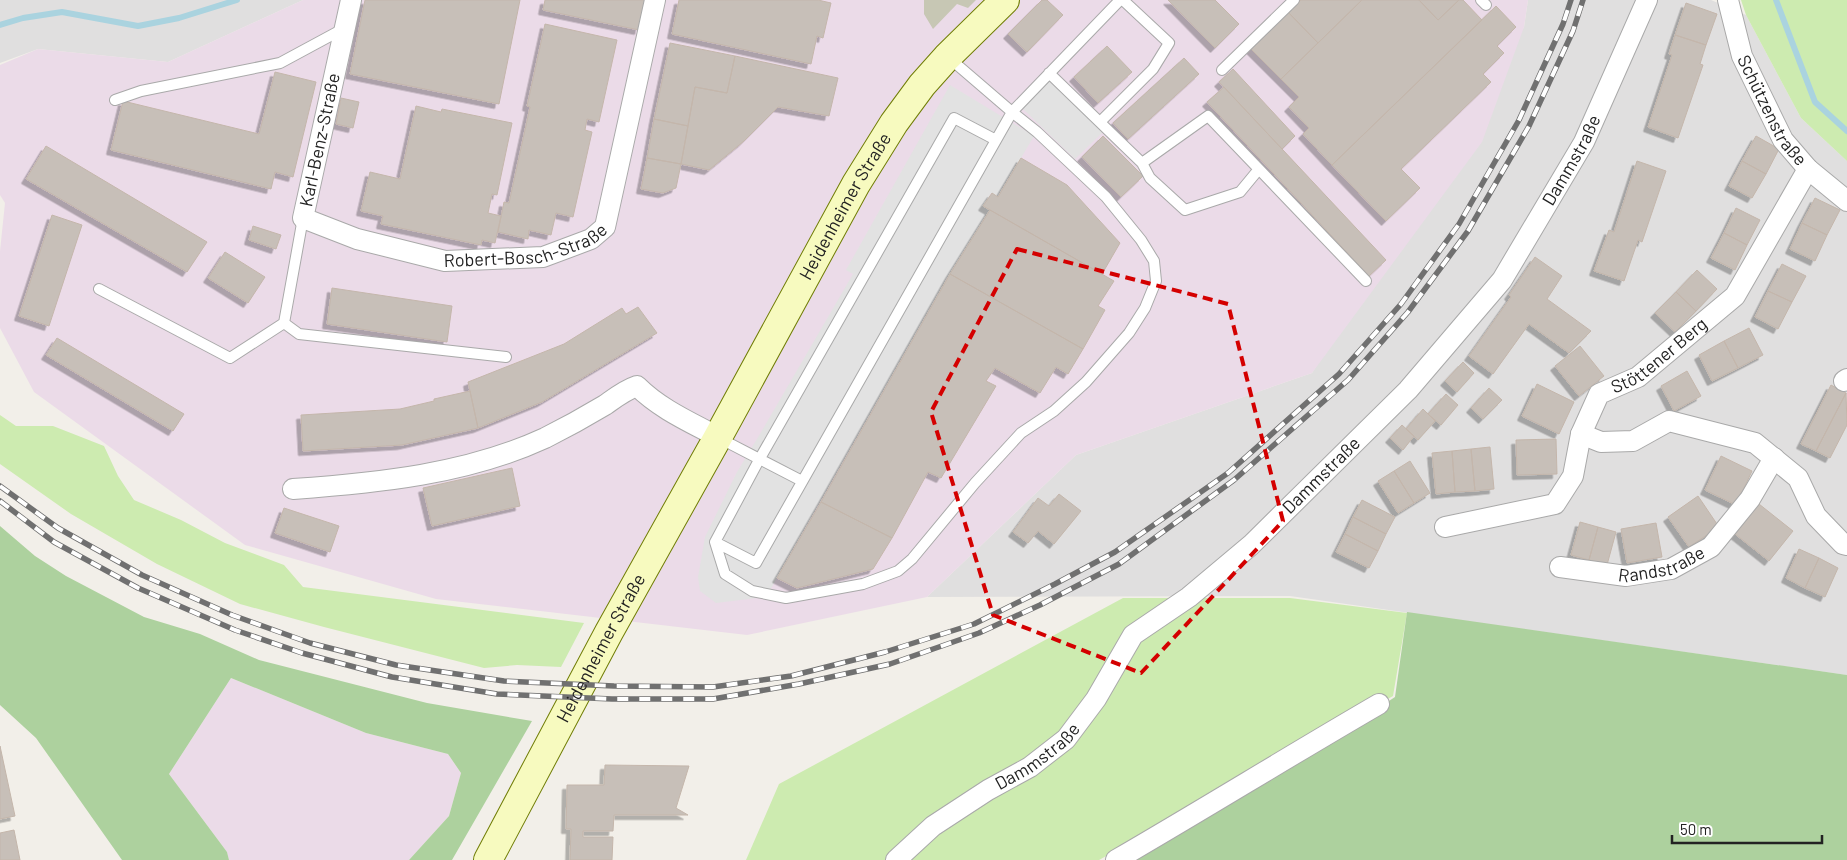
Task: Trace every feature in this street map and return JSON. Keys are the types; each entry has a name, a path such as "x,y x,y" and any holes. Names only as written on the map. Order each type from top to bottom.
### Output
{"main road":[{"name":"Heidenheimer Straße","path":"488,860 609,632 856,184 894,123 922,85 947,56 1005,0"}],"street":[{"name":"Karl-Benz-Straße","path":"351,0 304,218 357,239 392,249"},
{"name":"Robert-Bosch-Straße","path":"392,249 445,261 543,257 590,239 605,228 655,0"},
{"name":"Dammstraße","path":"896,860 933,826 988,790 1030,767 1066,739 1096,699 1133,635 1189,596 1251,545 1408,390 1502,280 1584,142 1647,0"},
{"name":"Schützenstraße","path":"1728,0 1742,56 1783,140 1808,169 1847,201"},
{"name":"Stöttener Berg","path":"1444,527 1554,504 1573,476 1581,434 1599,394 1638,377 1734,296 1808,169"},
{"path":"293,489 406,478 508,452 545,438 637,386 649,398 664,408 718,437"},
{"path":"1581,434 1601,442 1633,441 1669,421 1755,442 1798,478 1816,516 1843,544 1847,545"},
{"name":"Randstraße","path":"1560,567 1626,576 1671,569 1712,547 1750,499 1774,458"},
{"path":"1116,860 1379,704"}],"lane":[{"path":"715,542 756,563 1012,112 1122,0 1169,43 1153,69 1100,122"},
{"path":"1222,70 1294,0"},
{"path":"115,100 141,91 280,63 345,28"},
{"path":"947,56 1037,132 1106,197 1136,234 1154,261 1156,281 1145,308 1129,333 1086,382 1054,411 1021,433 975,483 912,559 898,571 863,584 786,598 752,591 725,574 715,542 759,460 954,118 996,140"},
{"path":"1050,72 1142,163 1150,178 1185,210 1240,192 1259,169"},
{"path":"1142,163 1208,116 1366,281"},
{"path":"99,289 230,358 284,323 304,218"},
{"path":"284,323 299,334 506,357"},
{"path":"718,437 802,481"}],"highlighted area":[{"path":"1017,249 1228,304 1283,521 1141,673 993,615 931,412"}],"shaded area":[{"path":"0,0 303,0 168,62 38,49 0,63"},
{"path":"303,0 1528,0 1524,27 1482,142 1312,373 1076,455 927,597 747,635 436,599 245,545 34,392 0,328 0,251 5,203 0,195 0,65 38,49 168,62"},
{"path":"924,0 976,0 968,8 957,4 933,29 924,14"},
{"path":"1528,0 1711,0 1746,15 1801,118 1847,161 1847,675 1290,596 927,597 1076,455 1312,373 1524,27"},
{"path":"1049,81 1103,132 1075,159 1022,108"},
{"path":"950,85 1034,136 998,197 991,193 984,206 990,210 950,274 769,592 757,598 716,603 700,591 698,577 705,537 737,472 853,274 846,270"},
{"path":"231,678 366,733 448,754 461,773 449,816 409,860 229,860 227,852 169,774"}],"green space":[{"path":"1741,0 1847,0 1847,161 1801,118 1746,15"},
{"path":"0,415 16,426 53,426 104,446 118,476 134,500 181,520 225,543 284,565 303,587 584,623 561,667 517,665 484,668 240,604 157,564 71,514 0,464"},
{"path":"0,526 35,556 66,576 144,617 200,634 259,660 427,703 532,721 452,860 409,860 449,816 461,773 448,754 366,733 231,678 169,774 227,852 229,860 122,860 36,738 0,705"},
{"path":"1123,598 1290,598 1407,613 1393,696 1099,860 746,860 779,784"},
{"path":"1407,612 1847,675 1847,860 1113,860 1309,754 1395,697"}],"building":[{"path":"365,0 520,0 499,104 350,74"},
{"path":"545,0 646,0 639,30 543,10"},
{"path":"679,0 818,0 831,3 823,38 817,36 811,64 672,34"},
{"path":"1042,0 1047,0 1063,15 1027,52 1008,34"},
{"path":"1168,0 1215,0 1239,24 1215,48"},
{"path":"1301,0 1362,0 1318,43 1288,12"},
{"path":"1362,0 1419,0 1438,20 1459,0 1463,0 1482,20 1332,165 1303,134 1309,128 1289,107 1299,97 1281,79"},
{"path":"1419,0 1459,0 1438,20"},
{"path":"1686,3 1717,14 1706,45 1675,35"},
{"path":"1496,6 1516,27 1497,46 1504,53 1483,74 1491,82 1401,169 1420,188 1386,221 1332,165"},
{"path":"1288,12 1318,43 1281,79 1251,49"},
{"path":"545,24 617,40 599,122 587,119 585,130 592,132 573,217 556,213 551,235 529,230 528,239 498,232 504,202 509,203 530,107 527,106"},
{"path":"1675,35 1706,45 1700,64 1703,65 1678,138 1648,127 1672,55 1669,54"},
{"path":"670,43 735,56 727,93 695,87 688,126 654,119"},
{"path":"1107,46 1132,72 1098,103 1074,77"},
{"path":"735,56 838,78 829,116 778,107 744,141 709,170 681,164 695,87 727,93"},
{"path":"1184,58 1199,74 1128,139 1113,123"},
{"path":"1233,69 1295,136 1282,149 1219,82"},
{"path":"275,72 316,82 293,177 275,172 271,189 111,150 123,101 259,134"},
{"path":"1224,87 1386,260 1369,276 1207,102"},
{"path":"341,98 359,102 353,128 336,124"},
{"path":"416,106 441,112 442,109 512,123 497,195 492,194 488,213 501,216 495,243 482,240 481,245 381,224 383,216 361,211 370,172 400,179"},
{"path":"654,119 688,126 681,164 647,158"},
{"path":"1103,136 1143,176 1121,197 1082,157"},
{"path":"1756,136 1779,149 1766,174 1742,161"},
{"path":"46,146 207,242 187,272 26,179"},
{"path":"647,158 681,164 676,188 663,193 641,189"},
{"path":"1021,158 1067,185 1120,243 1102,274 983,206 992,193 998,197"},
{"path":"1637,161 1666,171 1642,242 1638,240 1624,281 1594,271 1609,230 1614,232"},
{"path":"1742,161 1766,174 1752,198 1729,186"},
{"path":"1815,198 1840,210 1827,235 1802,223"},
{"path":"1736,208 1760,220 1747,245 1724,233"},
{"path":"990,210 1114,281 1098,306 1105,310 1083,349 950,274"},
{"path":"52,215 82,225 49,326 19,316"},
{"path":"1802,223 1827,235 1815,261 1790,249"},
{"path":"253,226 281,235 276,249 249,240"},
{"path":"1724,233 1747,245 1735,270 1711,258"},
{"path":"225,252 265,277 248,303 208,278"},
{"path":"1535,257 1562,276 1547,299 1591,331 1569,353 1529,324 1493,374 1469,356 1511,297 1509,295"},
{"path":"1782,264 1806,276 1792,302 1768,291"},
{"path":"1697,270 1717,289 1696,311 1676,292"},
{"path":"950,274 1083,349 1068,374 1056,367 1040,393 995,368 986,381 996,386 941,478 928,472 892,538 821,502"},
{"path":"332,288 452,306 447,342 327,324"},
{"path":"1768,291 1792,302 1778,329 1755,317"},
{"path":"1676,292 1696,311 1675,332 1655,313"},
{"path":"638,307 657,333 542,402 478,428 468,382 564,344 622,308 626,314"},
{"path":"1749,328 1763,355 1738,368 1724,341"},
{"path":"57,338 184,414 173,431 46,355"},
{"path":"1724,341 1738,368 1712,381 1699,355"},
{"path":"1580,346 1604,376 1579,396 1555,366"},
{"path":"1463,362 1474,373 1457,392 1445,381"},
{"path":"1687,371 1701,396 1674,411 1661,386"},
{"path":"1537,384 1574,402 1559,434 1522,416"},
{"path":"1831,385 1846,393 1816,451 1801,444"},
{"path":"1489,388 1502,400 1483,419 1471,408"},
{"path":"470,391 478,428 402,445 303,451 301,415 400,409"},
{"path":"1846,393 1847,425 1830,458 1816,451"},
{"path":"1446,394 1458,405 1441,425 1428,414"},
{"path":"1423,409 1435,421 1418,440 1406,429"},
{"path":"1402,425 1414,436 1403,450 1390,438"},
{"path":"1556,439 1557,474 1517,475 1516,440"},
{"path":"1490,447 1494,489 1475,491 1471,449"},
{"path":"1471,449 1475,491 1455,492 1452,451"},
{"path":"1452,451 1455,492 1436,494 1432,453"},
{"path":"1721,456 1752,471 1736,505 1705,490"},
{"path":"1410,461 1430,493 1414,503 1394,471"},
{"path":"512,468 520,506 432,526 423,488"},
{"path":"1394,471 1414,503 1398,513 1378,481"},
{"path":"1059,494 1081,511 1054,544 1038,531 1028,543 1013,532 1038,498 1049,506"},
{"path":"1698,496 1719,527 1689,547 1668,517"},
{"path":"1362,500 1395,517 1386,534 1353,517"},
{"path":"821,502 892,538 873,569 797,588 777,578"},
{"path":"1759,504 1793,531 1769,561 1735,534"},
{"path":"284,508 339,526 330,552 275,533"},
{"path":"1353,517 1386,534 1378,551 1345,534"},
{"path":"1580,522 1598,527 1589,560 1571,555"},
{"path":"1656,523 1662,557 1627,563 1621,529"},
{"path":"1598,527 1616,532 1607,565 1589,560"},
{"path":"1345,534 1378,551 1369,568 1336,552"},
{"path":"1799,549 1819,558 1805,588 1786,578"},
{"path":"1819,558 1838,568 1825,597 1805,588"},
{"path":"0,746 15,816 0,819"},
{"path":"605,765 689,766 676,808 688,815 614,815 613,831 583,831 583,837 613,837 612,860 570,860 571,829 566,829 567,785 604,785"},
{"path":"14,830 20,860 0,860 0,833"}],"waterway":[{"path":"0,25 23,18 62,12 138,26 179,18 237,0"},
{"path":"1776,0 1815,102 1847,131"}],"railway":[{"path":"0,486 58,528 142,575 232,615 310,643 396,665 504,681 614,686 713,687 791,676 885,652 974,624 1115,552 1228,473 1339,374 1401,304 1459,224 1519,120 1563,24 1571,0"},
{"path":"0,501 54,542 138,588 235,630 302,653 392,677 497,694 612,699 713,699 799,684 890,664 979,633 1040,605 1119,564 1234,480 1348,380 1408,312 1468,231 1529,126 1573,31 1583,0"}]}
